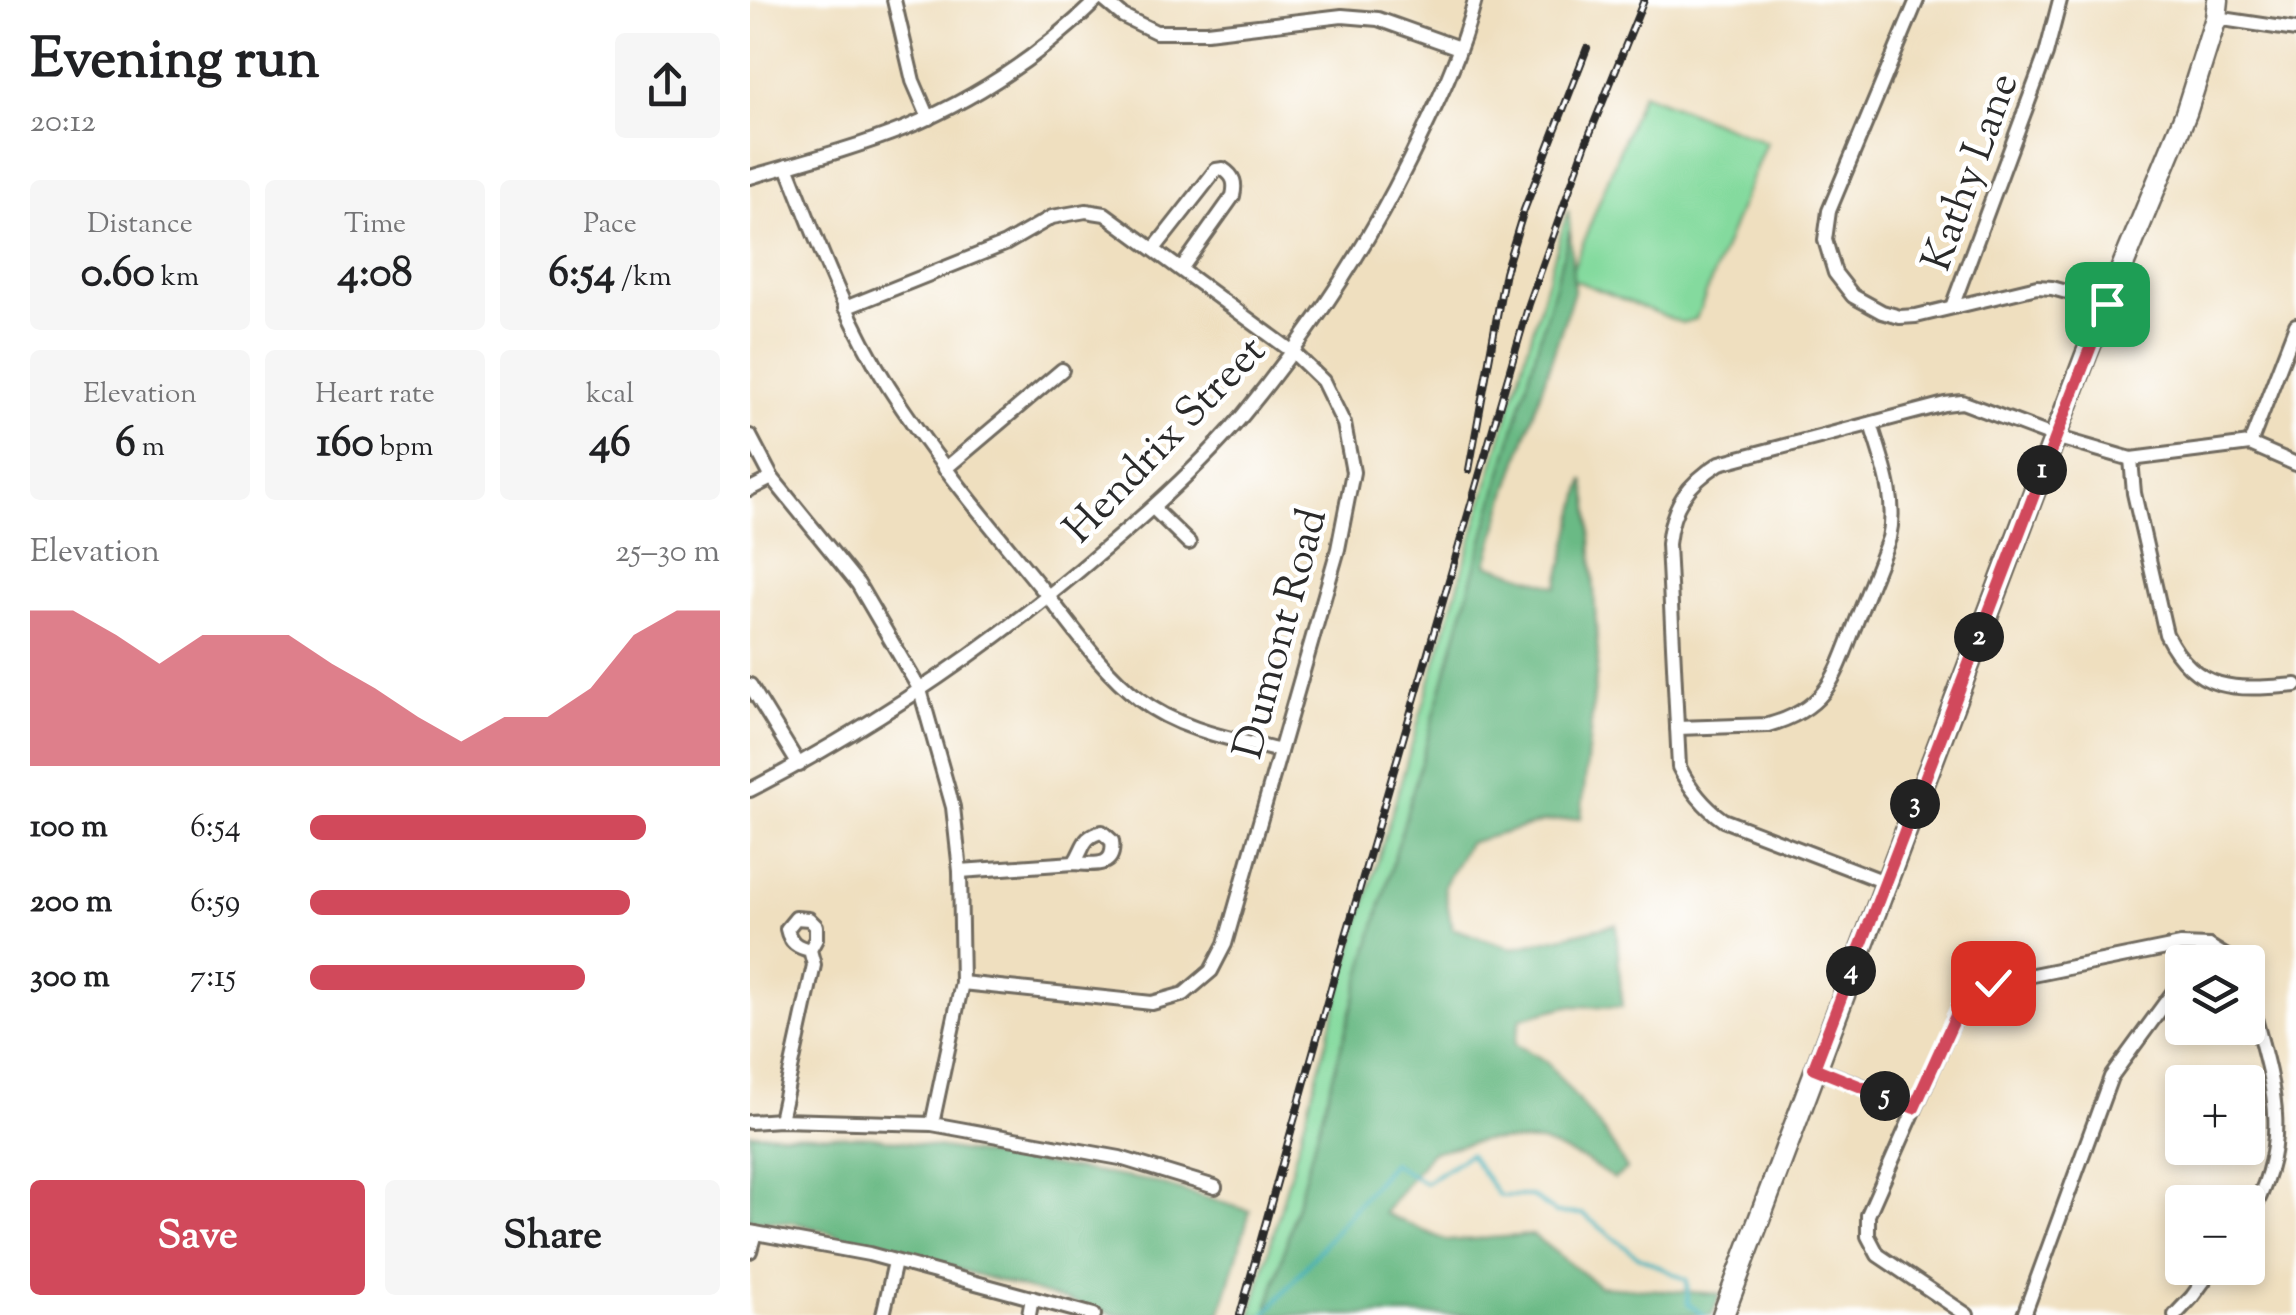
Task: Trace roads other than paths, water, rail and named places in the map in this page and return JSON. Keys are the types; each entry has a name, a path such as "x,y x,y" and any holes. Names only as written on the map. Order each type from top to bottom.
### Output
{"main road":[{"path":"1723,1315 2055,437 2186,114 2217,9"}],"street":[{"path":"894,0 913,81 929,118"},
{"path":"750,177 929,118 1010,73 1062,33 1096,0"},
{"path":"1104,0 1123,16 1156,32 1207,32 1342,16 1378,19 1459,48"},
{"name":"Hendrix Street","path":"750,790 920,690 1049,597 1152,508 1240,418 1293,352 1388,202 1428,124 1475,0"},
{"path":"1917,0 1829,212 1825,240 1835,273 1867,306 1900,317 2038,287 2107,304"},
{"name":"Kathy Lane","path":"1952,306 2046,54 2060,0"},
{"path":"2217,9 2296,30"},
{"path":"787,166 845,308 887,384 945,469 1102,662 1140,700 1168,718 1210,734 1280,752"},
{"path":"1154,249 1216,170 1223,169 1232,175 1236,185 1233,196 1180,269"},
{"name":"Dumont Road","path":"845,308 1005,244 1048,219 1086,211 1105,214 1293,352 1323,381 1344,424 1352,472 1338,550 1225,944 1211,971 1184,994 1152,1002 962,983"},
{"path":"2250,444 2296,325"},
{"path":"945,469 1062,370"},
{"path":"1885,882 1723,820 1710,810 1679,767 1668,544 1670,522 1678,504 1697,480 1720,463 1962,402 2055,437 2130,459 2250,444 2296,464"},
{"path":"1677,728 1780,721 1806,709 1835,676 1892,524 1890,494 1871,424"},
{"path":"750,436 772,478 858,584 920,690 953,808 960,871 962,983 932,1124"},
{"path":"2130,459 2166,634 2183,662 2196,674 2224,686 2250,689 2296,684"},
{"path":"750,488 772,478"},
{"path":"1152,508 1189,543"},
{"path":"750,685 798,765"},
{"path":"960,871 1074,862"},
{"path":"1967,1315 1886,1262 1868,1236 1868,1215 1963,1000 1976,988 2165,948"},
{"path":"780,1120 814,965 810,950"},
{"path":"2024,1315 2111,1077 2165,1003"},
{"path":"2262,1045 2281,1128 2276,1160 2265,1190"},
{"path":"1814,1068 1914,1108"},
{"path":"750,1122 932,1124 1120,1158 1215,1188"},
{"path":"750,1251 752,1233 869,1254 1086,1314"},
{"path":"884,1315 896,1262"},
{"path":"2175,1315 2201,1285"},
{"path":"1028,1315 1032,1298"}],"waterway":[{"path":"1265,1315 1392,1163 1425,1183 1469,1154 1499,1196 1532,1196 1556,1213 1583,1214 1637,1256 1687,1280 1688,1304 1704,1315"}],"railway":[{"path":"1240,1315 1529,304 1586,143 1644,0"},
{"path":"1469,470 1505,272 1524,210 1587,48"}]}
